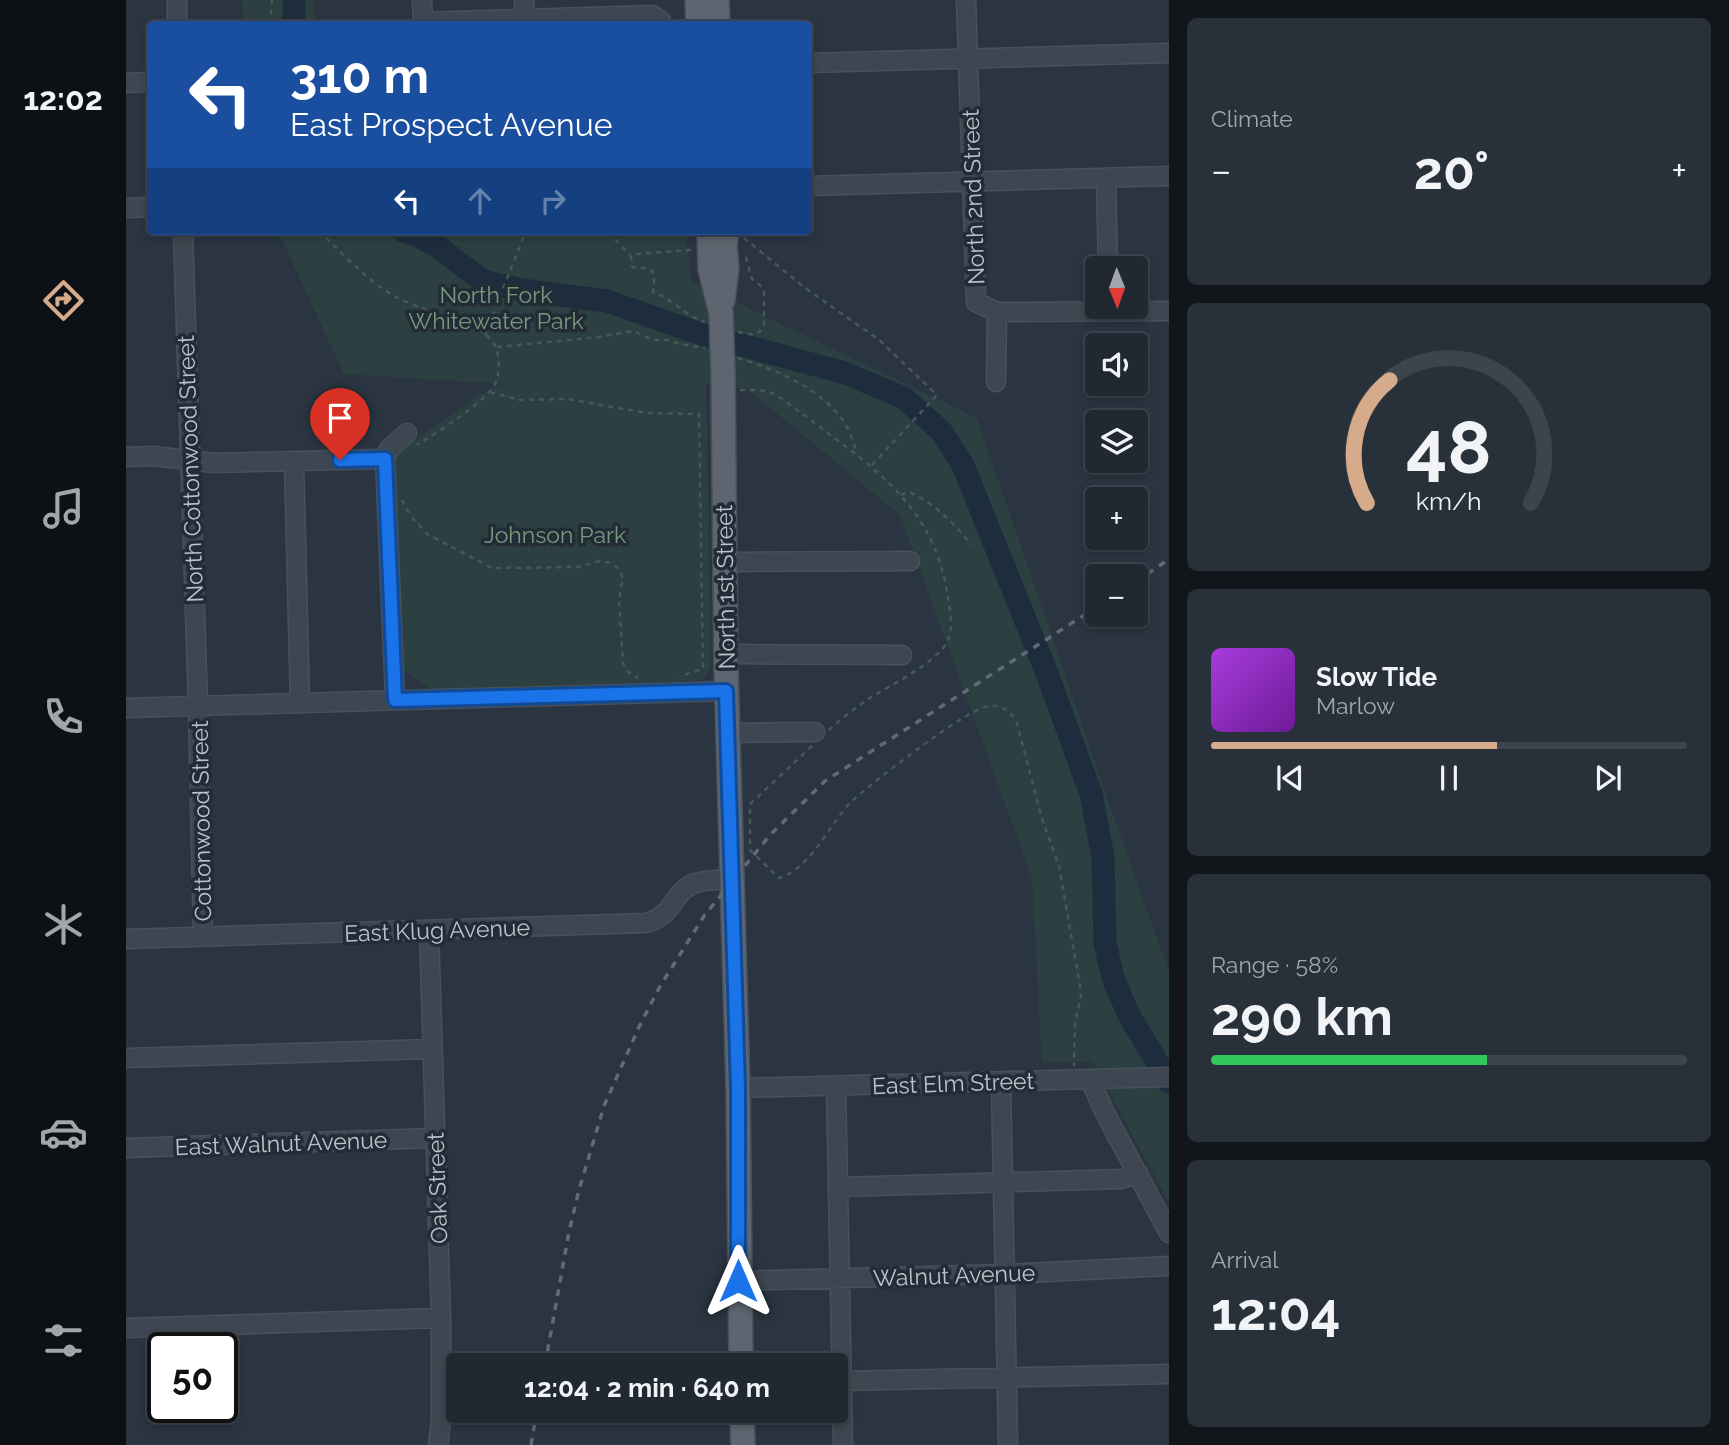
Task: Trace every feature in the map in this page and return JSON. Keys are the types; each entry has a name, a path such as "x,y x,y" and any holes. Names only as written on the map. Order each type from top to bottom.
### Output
{"main road":[{"path":"697,0 698,21"},
{"path":"717,0 718,21"},
{"name":"North 1st Street","path":"719,235 710,269 721,313 729,365 724,562 738,1088 741,1353"},
{"path":"742,1423 743,1445"}],"street":[{"path":"177,0 177,21"},
{"path":"422,0 423,21"},
{"path":"524,0 525,21"},
{"name":"North 2nd Street","path":"966,0 976,302 997,312 996,382"},
{"path":"543,21 652,15 660,21"},
{"path":"812,63 1169,52"},
{"path":"126,83 147,82"},
{"path":"812,186 1169,176"},
{"path":"1106,178 1108,256"},
{"path":"126,208 147,207"},
{"name":"North Cottonwood Street","path":"183,235 188,460 198,707"},
{"path":"997,312 1085,310"},
{"path":"1148,310 1169,310"},
{"path":"395,700 385,459 389,449 408,441"},
{"path":"126,457 153,456 214,463 385,459"},
{"path":"294,462 300,702"},
{"path":"724,562 910,561"},
{"path":"726,654 902,655"},
{"path":"126,708 726,691"},
{"name":"Cottonwood Street","path":"198,707 203,936"},
{"path":"728,733 819,735"},
{"name":"East Klug Avenue","path":"126,939 646,923 659,919 668,912 682,892 692,885 709,880 732,879"},
{"name":"Oak Street","path":"429,931 441,1318 441,1420 438,1445"},
{"path":"126,1058 432,1049"},
{"name":"East Elm Street","path":"738,1088 1169,1077"},
{"path":"1082,1079 1105,1114 1169,1233"},
{"path":"1001,1083 1008,1445"},
{"path":"836,1086 840,1353"},
{"name":"East Walnut Avenue","path":"126,1148 436,1138"},
{"path":"839,1187 1122,1179 1138,1173"},
{"name":"Walnut Avenue","path":"738,1281 1003,1274 1169,1266"},
{"path":"126,1328 441,1318"},
{"path":"848,1381 1169,1374"},
{"path":"842,1423 843,1445"}],"path":[{"path":"270,21 272,0"},
{"path":"323,235 376,284 398,298 477,328 497,347 499,365 496,383 490,392 439,431 408,441"},
{"path":"485,335 523,239 527,235"},
{"path":"607,235 614,237 631,256"},
{"path":"731,235 745,239 805,288 878,339 937,395 871,466"},
{"path":"497,347 633,331 653,340 668,340 711,350"},
{"path":"729,365 782,374 821,399 842,416 854,442 856,454"},
{"path":"740,390 772,393 856,454 901,495 926,530 939,558 950,611 948,640 937,654 819,735 750,804 750,850 779,878 790,874 804,862 837,818 873,783 977,709 996,705 1009,712 1016,720 1042,819 1059,866 1080,986 1081,996 1075,1021 1082,1079"},
{"path":"490,392 520,400 567,399 646,413 699,414 703,669 677,677"},
{"path":"400,492 406,508 427,534 492,568 579,567 600,561 611,563 619,569 622,578 620,599 623,663 631,675 639,678"},
{"path":"901,495 909,492 928,502 965,536 971,545"}],"green space":[{"path":"242,0 313,0 315,21 244,21"},
{"name":"North Fork Whitewater Park","path":"280,235 686,235 691,281 977,418 1169,972 1169,1203 1093,1061 1042,1063 1032,878 900,515 747,389 706,384 711,667 703,680 433,690 404,670 393,455 479,395 502,384 344,374"}],"waterway":[{"path":"294,0 294,21"},
{"path":"416,235 438,247 483,281 522,290 607,301 701,334 845,373 904,398 941,431 963,465 1048,676 1091,794 1103,857 1105,943 1113,978 1129,1015 1169,1082"}],"railway":[{"path":"1148,574 1169,559"},
{"path":"547,1353 569,1232 604,1106 659,988 704,916 770,835 825,781 1085,615"},
{"path":"531,1445 535,1423"}],"route":[{"path":"340,460 385,459 395,700 726,691 738,1088 738,1281"}],"park label":[{"name":"Johnson Park","path":"555,534"}]}
